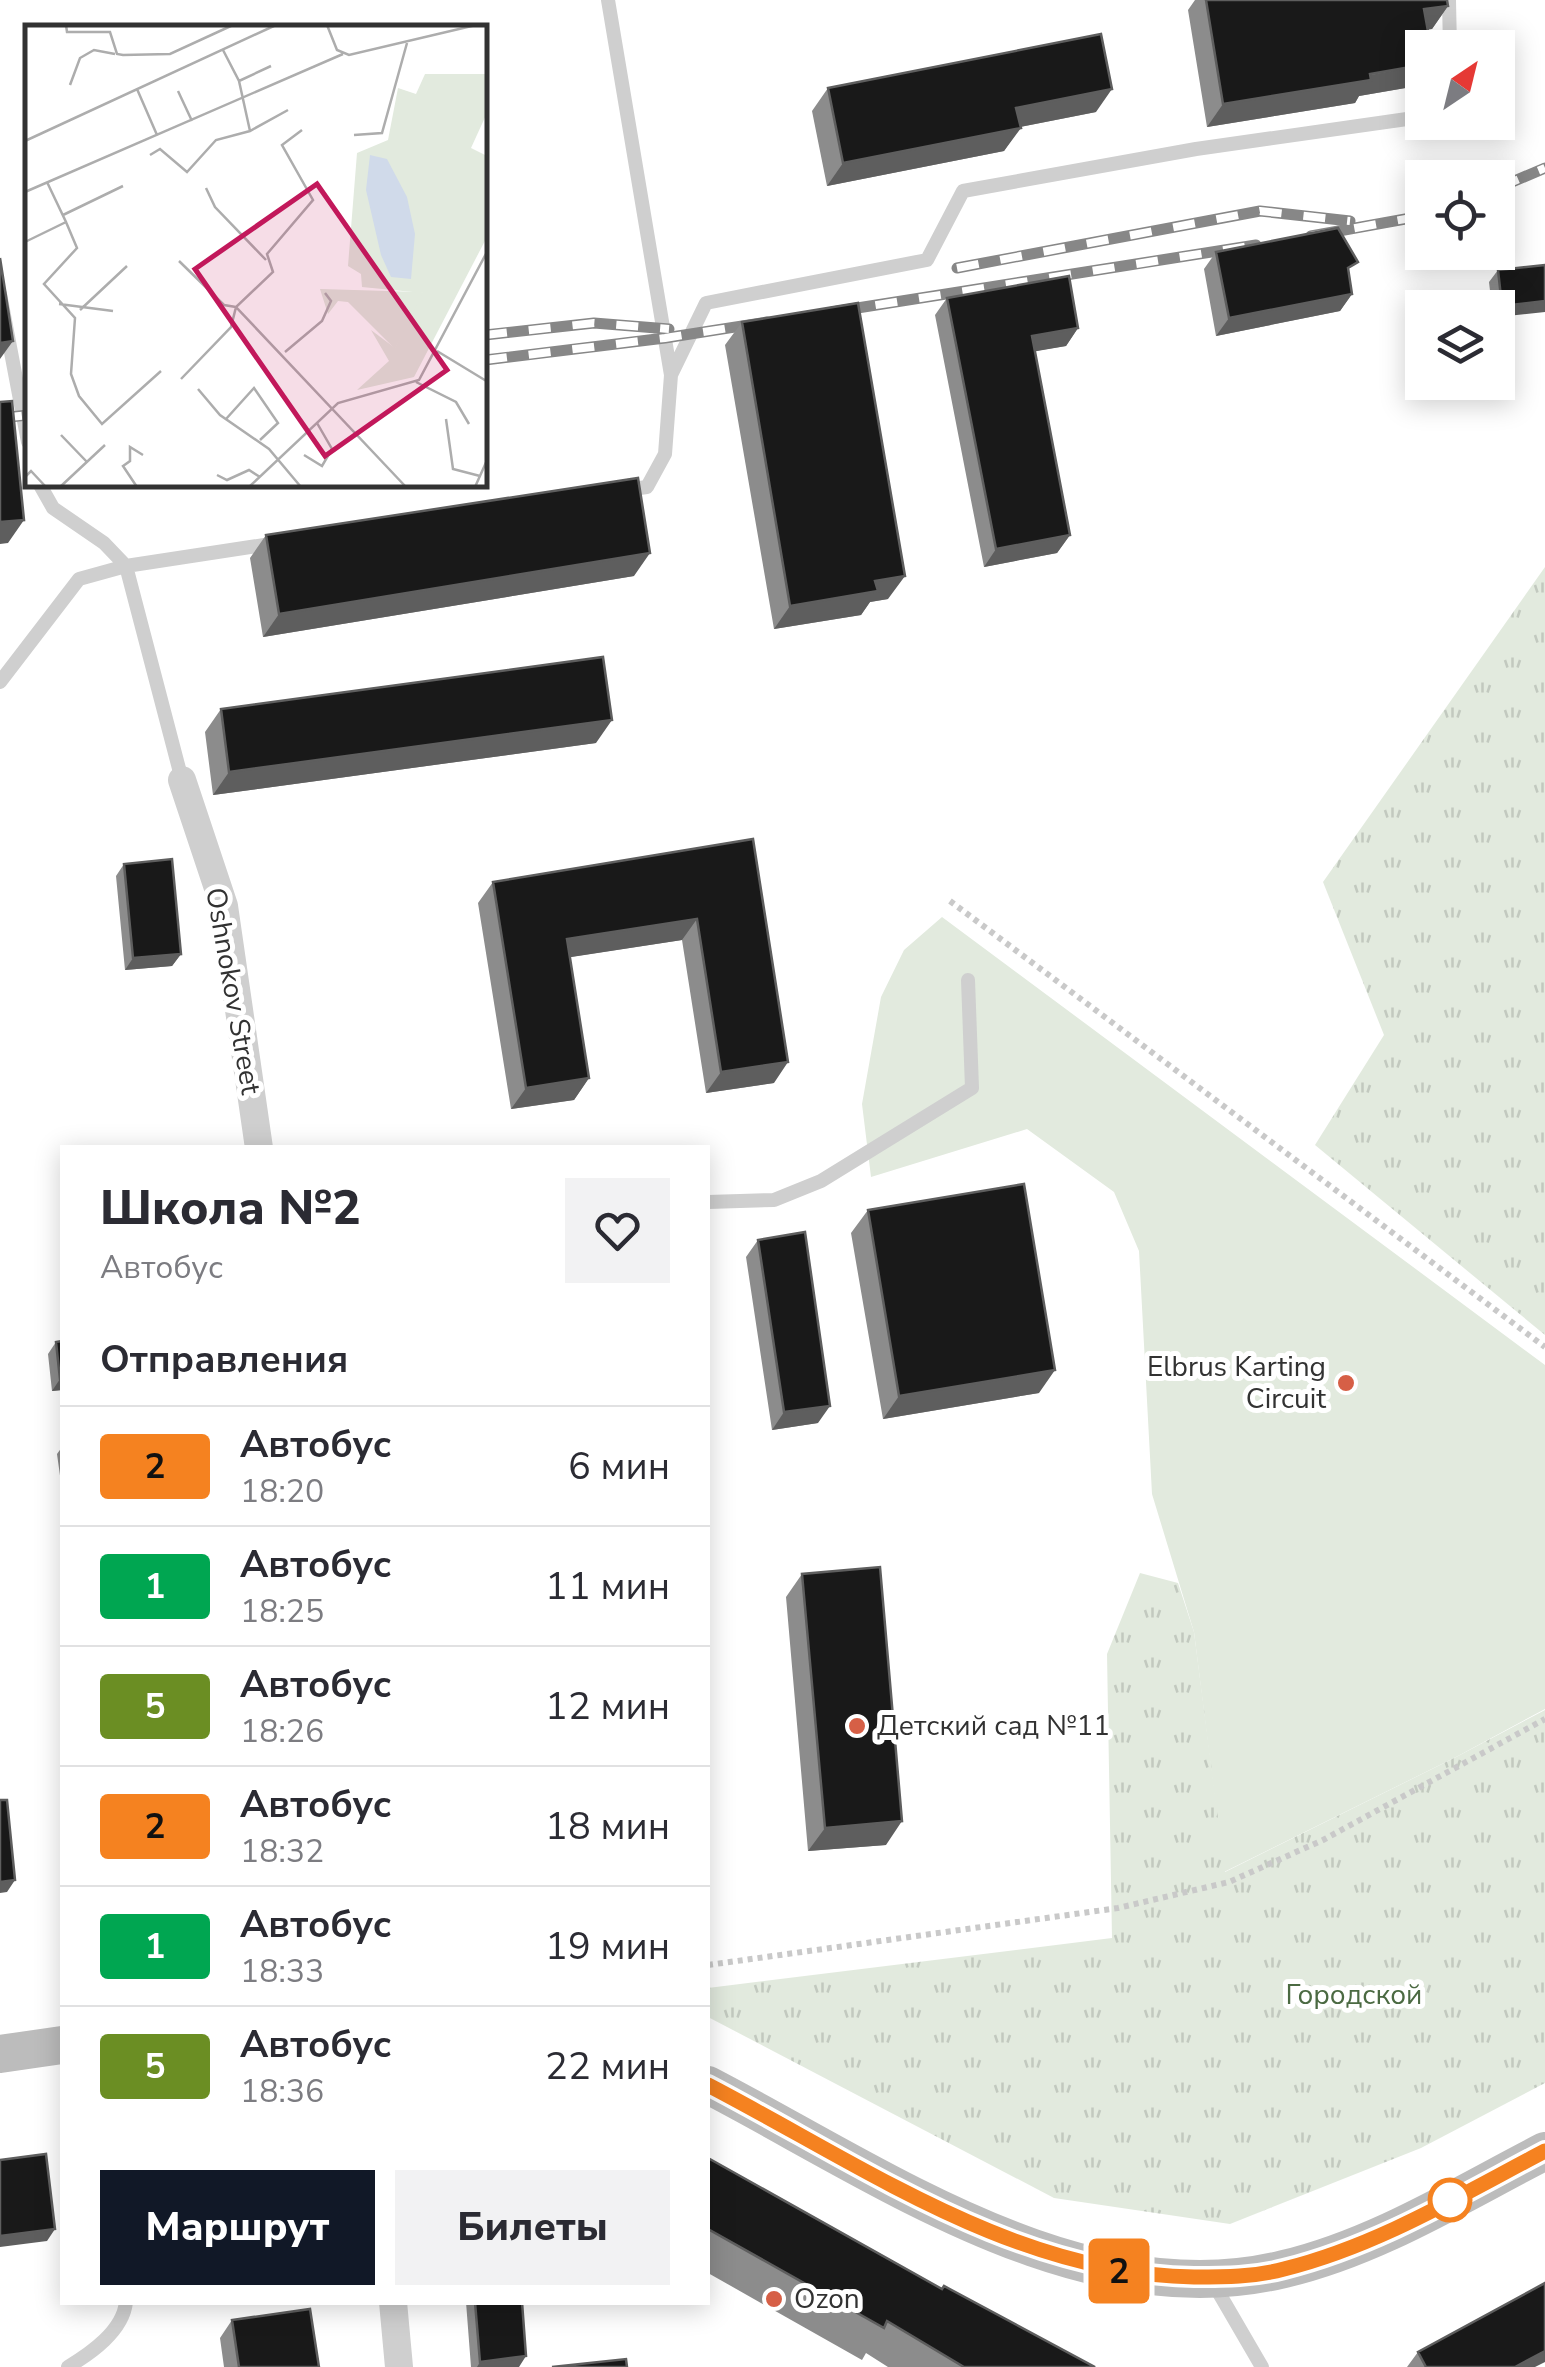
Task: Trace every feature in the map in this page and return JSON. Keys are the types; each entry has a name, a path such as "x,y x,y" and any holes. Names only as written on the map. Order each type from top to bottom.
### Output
{"main road":[{"path":"0,2054 60,2045"},
{"path":"710,2086 974,2227 1030,2249 1146,2276 1248,2277 1338,2252 1375,2238 1545,2151"}],"street":[{"name":"Oshnokov Street","path":"182,780 224,906 259,1145"},
{"path":"393,2305 398,2367"}],"lane":[{"path":"608,0 671,375 664,454 646,487 608,493"},
{"path":"1450,0 1450,30"},
{"path":"671,375 706,304 927,260 963,190 1196,149 1405,119"},
{"path":"0,294 25,426"},
{"path":"42,488 53,508 104,543 126,566 182,780"},
{"path":"0,682 79,579 126,566 299,540"},
{"path":"710,1202 774,1200 821,1181 972,1088 968,980"},
{"path":"1210,2277 1262,2367"},
{"path":"68,2367 95,2350 125,2313 126,2305"}],"path":[{"path":"950,901 1545,1347"},
{"path":"710,1965 1118,1908 1229,1882 1323,1840 1545,1719"}],"green space":[{"path":"1545,567 1545,1335 1315,1145 1384,1035 1323,882"},
{"name":"Elbrus Karting Circuit","path":"942,917 1545,1365 1545,1709 1224,1872 1194,1632 1152,1494 1139,1251 1114,1192 1027,1129 871,1177 862,1104 881,997 904,950"},
{"name":"Городской","path":"1140,1573 1178,1583 1194,1632 1225,1872 1545,1710 1545,2083 1421,2148 1230,2224 1054,2198 710,2018 710,1988 1112,1938 1107,1654"}],"building":[{"path":"1206,0 1447,0 1448,6 1424,9 1428,30 1405,30 1405,68 1370,74 1371,80 1223,104"},
{"path":"1101,34 1112,89 1016,108 1021,128 843,163 828,88"},
{"path":"1338,228 1358,262 1348,268 1352,294 1229,318 1216,252"},
{"path":"0,258 13,341 0,343"},
{"path":"1545,265 1545,301 1515,304 1515,290 1500,290 1498,270"},
{"path":"1069,276 1078,328 1032,336 1070,535 996,549 947,298"},
{"path":"858,303 905,576 875,581 878,591 790,606 742,322"},
{"path":"12,401 24,520 0,522 0,402"},
{"path":"638,478 650,553 279,614 266,535"},
{"path":"603,657 612,720 229,772 221,709"},
{"path":"753,839 788,1062 721,1072 697,919 567,939 589,1078 526,1088 493,882"},
{"path":"172,859 181,954 133,958 124,864"},
{"path":"1024,1184 1055,1370 899,1396 868,1210"},
{"path":"805,1232 830,1406 784,1412 758,1240"},
{"path":"60,1341 60,1379 56,1342"},
{"path":"880,1567 902,1821 825,1828 802,1574"},
{"path":"0,1800 7,1800 15,1880 0,1882"},
{"path":"46,2154 55,2229 0,2236 0,2160"},
{"path":"710,2159 942,2289 944,2286 1095,2367 964,2367 887,2321 884,2328 710,2230"},
{"path":"1545,2283 1545,2351 1515,2367 1426,2367 1418,2352"},
{"path":"475,2305 522,2305 526,2356 480,2362"},
{"path":"310,2309 319,2367 239,2367 232,2320"},
{"path":"626,2359 627,2367 552,2367"}],"railway":[{"path":"1515,181 1545,168"},
{"path":"957,268 1260,211 1350,221"},
{"path":"1311,236 1405,219"},
{"path":"832,312 1256,245"},
{"path":"488,360 767,322"},
{"path":"488,335 594,323 669,329"},
{"path":"0,418 25,415"}],"bus line":[{"name":"2","path":"710,2086 974,2227 1030,2249 1146,2276 1248,2277 1284,2270 1375,2238 1545,2151"}],"place":[{"name":"Elbrus Karting Circuit","path":"1346,1383"},
{"name":"Детский сад №11","path":"857,1726"},
{"name":"Ozon","path":"774,2299"}]}
